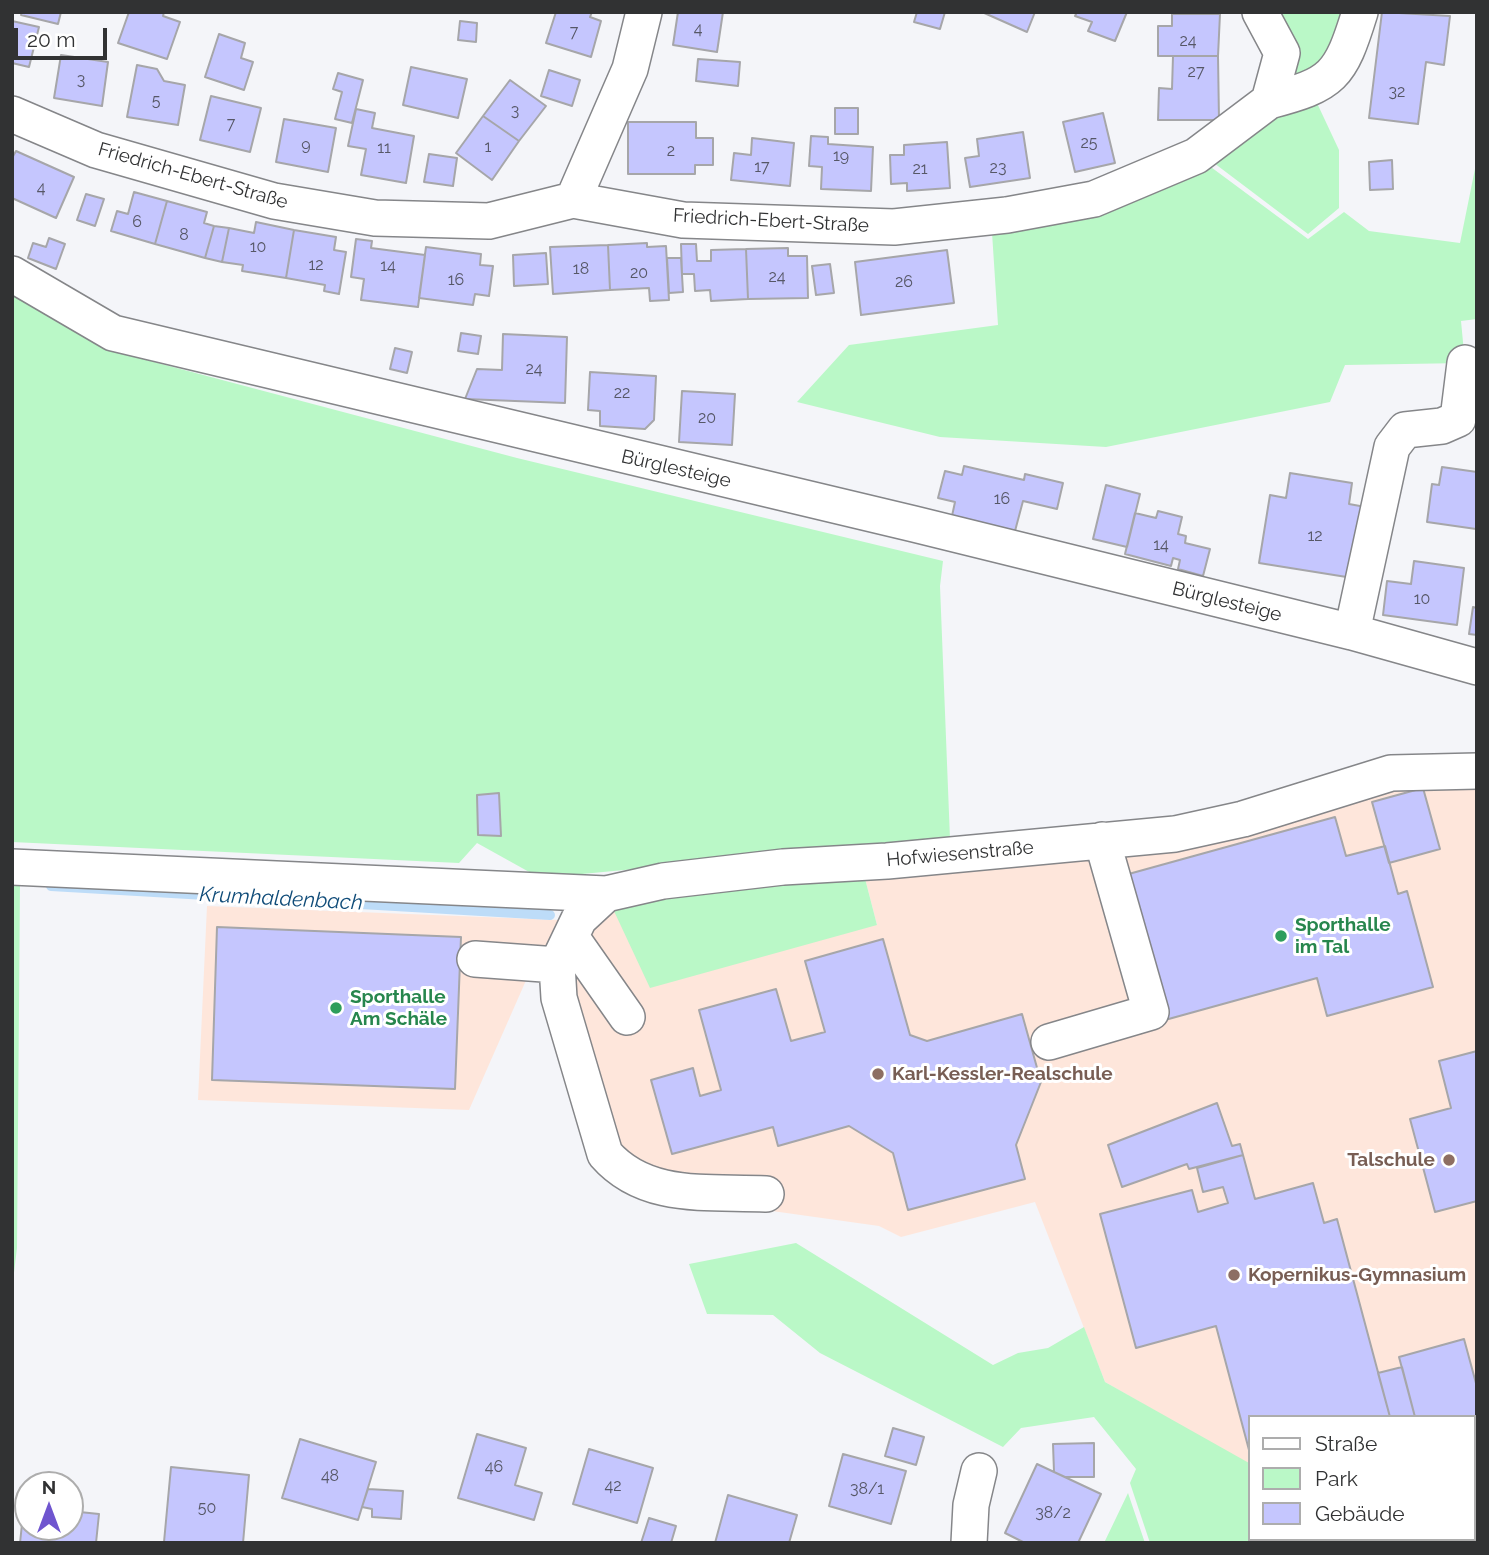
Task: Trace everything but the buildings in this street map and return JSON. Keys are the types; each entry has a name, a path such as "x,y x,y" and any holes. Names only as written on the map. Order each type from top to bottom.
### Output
{"street":[{"path":"573,200 629,69 644,12"},
{"path":"1260,12 1282,53 1269,101"},
{"name":"Friedrich-Ebert-Straße","path":"12,114 96,150 274,201 375,218 489,221 573,200 696,220 894,227 1007,215 1094,199 1196,156 1269,101 1315,89 1338,69 1351,42 1360,12"},
{"name":"Bürglesteige","path":"12,274 113,333 1352,632 1477,667"},
{"path":"1352,632 1392,447 1405,430 1441,426 1458,419 1465,363"},
{"name":"Hofwiesenstraße","path":"564,951 579,919 606,894 663,881 783,867 887,861 1175,834 1243,819 1391,773 1477,771"},
{"path":"1049,1042 1151,1012 1102,841"},
{"path":"12,867 606,894"},
{"path":"475,959 564,951"},
{"path":"564,951 627,1017"},
{"path":"564,951 559,998 605,1154 621,1172 652,1187 766,1194"},
{"path":"969,1543 971,1505 979,1471"}],"shaded area":[{"path":"1477,771 1477,1543 1267,1543 1475,1541 1475,1415 1248,1415 1248,1464 1105,1382 1035,1202 901,1237 879,1226 651,1194 606,1170 552,972 531,969 469,1110 198,1100 207,906 559,920 606,894 877,925 861,863 1175,834"}],"green space":[{"path":"1278,12 1354,12 1309,86 1339,150 1339,208 1308,234 1206,157 1273,106"},
{"path":"1196,156 1308,239 1344,212 1369,231 1460,243 1477,159 1477,319 1461,321 1465,363 1345,365 1330,402 1106,447 940,437 797,402 849,345 998,325 991,217"},
{"path":"12,287 120,353 517,458 943,561 940,586 950,839 540,878 477,843 459,863 12,842"},
{"path":"861,863 877,925 650,988 606,894"},
{"path":"12,884 20,884 17,1248 12,1289"},
{"path":"796,1243 993,1365 1018,1353 1048,1348 1084,1327 1105,1382 1248,1462 1248,1541 1267,1543 1150,1543 1130,1483 1136,1469 1094,1417 1021,1428 1003,1447 820,1353 773,1315 707,1314 689,1264"},
{"path":"1128,1493 1145,1543 1104,1543"}],"waterway":[{"name":"Krumhaldenbach","path":"51,886 550,915"}],"place":[{"name":"Sporthalle im Tal","path":"1281,936"},
{"name":"Sporthalle Am Schäle","path":"336,1008"},
{"name":"Karl-Kessler-Realschule","path":"878,1074"},
{"name":"Talschule","path":"1449,1160"},
{"name":"Kopernikus-Gymnasium","path":"1234,1275"}]}
